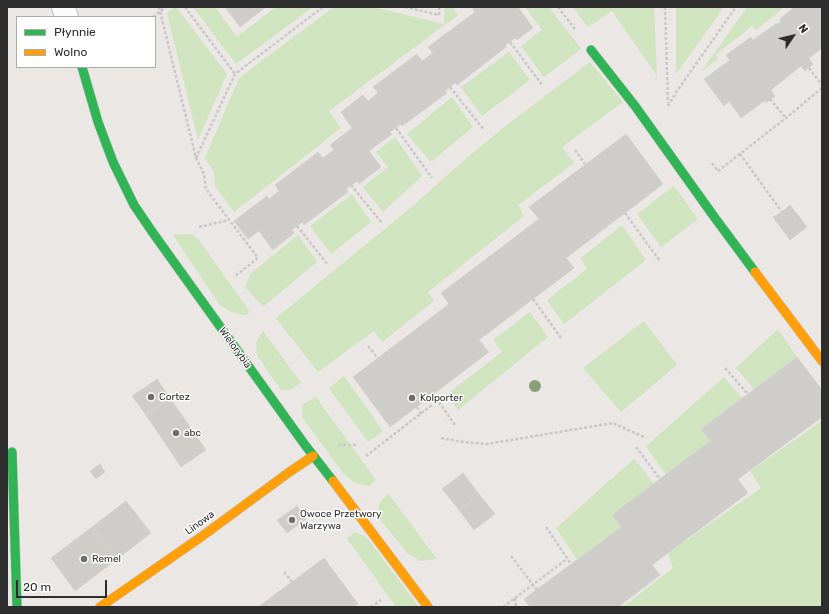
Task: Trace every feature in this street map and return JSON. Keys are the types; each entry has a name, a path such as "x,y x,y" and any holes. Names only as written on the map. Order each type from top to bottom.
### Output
{"street":[{"path":"591,50 635,106 822,361"},
{"name":"Wielorybia","path":"82,68 98,122 113,162 134,205 313,456 428,607"},
{"path":"12,452 17,607"},
{"name":"Linowa","path":"100,607 201,537 313,456"}],"path":[{"path":"159,7 196,158 204,174 206,189 258,258 234,277"},
{"path":"153,16 166,7"},
{"path":"185,7 235,74"},
{"path":"196,158 235,74 323,7"},
{"path":"405,7 439,15 439,7"},
{"path":"664,7 668,107 677,91 736,7"},
{"path":"510,42 543,86"},
{"path":"809,68 822,85"},
{"path":"450,87 484,130"},
{"path":"709,160 718,171 822,88"},
{"path":"770,99 786,118"},
{"path":"396,128 432,178"},
{"path":"575,150 585,164"},
{"path":"740,154 782,212"},
{"path":"351,185 382,223"},
{"path":"625,213 659,260"},
{"path":"199,227 229,220"},
{"path":"297,226 328,266"},
{"path":"533,299 561,338"},
{"path":"368,346 378,358"},
{"path":"725,368 748,394"},
{"path":"433,394 456,425"},
{"path":"366,456 438,401"},
{"path":"417,407 421,414"},
{"path":"441,438 487,444 613,422 646,438"},
{"path":"636,447 660,479"},
{"path":"546,527 571,564"},
{"path":"512,556 537,590"},
{"path":"503,607 567,558"},
{"path":"284,572 292,582"},
{"path":"515,598 516,607"},
{"path":"371,607 380,600"}],"green space":[{"path":"175,7 227,74 198,140 167,13"},
{"path":"193,7 215,7 237,37 276,7 313,7 236,64"},
{"path":"334,7 373,7 444,24 445,7 452,7 458,15 329,111 341,128 234,212 215,186 214,172 205,158 239,78"},
{"path":"525,7 549,7 581,49 544,77 521,46 542,30"},
{"path":"573,7 654,7 657,76 612,11 588,27"},
{"path":"676,7 724,7 676,74"},
{"path":"747,7 783,8 756,30 752,26 715,55 718,59 701,72"},
{"path":"509,52 530,80 482,116 461,87"},
{"path":"590,62 623,102 562,147 574,163 518,205 524,216 428,292 434,301 382,342 374,331 318,372 276,318 414,205 456,167 504,127"},
{"path":"452,97 473,127 431,162 407,134"},
{"path":"395,137 422,176 383,212 363,187 388,167 376,152"},
{"path":"674,186 698,219 661,247 637,214"},
{"path":"352,194 371,222 331,254 310,226"},
{"path":"622,225 646,260 564,324 547,300 587,269 581,258"},
{"path":"191,234 199,240 250,312 245,315 231,312 219,304 173,235"},
{"path":"298,235 317,262 263,307 245,287 250,274"},
{"path":"530,312 548,337 458,410 446,395 502,352 493,340"},
{"path":"644,321 677,365 621,412 583,368"},
{"path":"778,329 797,357 754,389 736,368"},
{"path":"263,331 301,383 290,390 281,390 257,355 256,342"},
{"path":"344,376 383,431 368,442 329,388"},
{"path":"724,377 742,398 701,429 710,441 666,475 646,446"},
{"path":"316,397 376,480 369,486 355,483 343,473 302,417 302,405"},
{"path":"822,421 822,607 623,607 673,568 668,553 761,488 750,471"},
{"path":"634,459 654,484 612,515 621,527 577,559 556,528"},
{"path":"388,493 437,559 421,561 408,554 378,517 379,504"},
{"path":"355,532 366,537 419,607 396,607 347,538"}],"building":[{"path":"225,7 266,7 240,27"},
{"path":"472,7 518,7 533,28 517,40 515,38 505,45 506,47 457,85 455,83 445,91 447,93 402,126 401,124 390,132 392,134 369,151 381,167 359,184 357,181 346,189 348,192 304,225 302,222 292,230 294,233 273,250 259,231 248,239 234,221 267,196 269,199 279,191 275,185 318,152 323,158 334,150 330,145 352,128 341,112 363,95 368,101 378,93 373,87 417,54 422,61 433,53 428,47 475,12"},
{"path":"794,7 822,7 822,48 809,58 813,64 805,71 801,66 771,90 775,96 766,103 764,101 741,118 729,101 724,106 704,79 730,60 726,55 751,37 753,40 777,23 778,24 781,21 780,19"},
{"path":"626,134 663,184 566,258 574,268 479,340 489,352 390,427 353,377 449,304 441,293 539,219 529,207"},
{"path":"790,205 807,227 790,240 773,217"},
{"path":"797,357 822,390 822,417 738,479 748,493 652,565 660,575 618,607 530,607 524,599 621,527 612,515 710,441 701,429"},
{"name":"Cortez","path":"157,379 170,398 146,415 132,396"},
{"name":"abc","path":"170,398 206,450 181,467 146,415"},
{"path":"100,464 105,472 96,479 90,471"},
{"path":"463,473 479,494 459,510 442,489"},
{"path":"479,494 495,514 474,530 459,510"},
{"name":"Remel","path":"126,501 151,533 116,560 92,527"},
{"name":"Owoce Przetwory Warzywa","path":"297,506 306,519 287,533 277,520"},
{"name":"Remel","path":"92,527 116,560 75,591 51,558"},
{"path":"324,558 358,604 353,607 258,607"}],"traffic: fast":[{"path":"591,50 635,106 755,272"},
{"path":"82,68 98,122 113,162 134,205 305,445 333,481"},
{"path":"12,452 17,607"}],"traffic: slow":[{"path":"755,272 822,361"},
{"path":"100,607 201,537 313,456"},
{"path":"333,481 428,607"}],"place":[{"name":"Cortez","path":"151,397"},
{"name":"Kolporter","path":"412,398"},
{"name":"abc","path":"176,433"},
{"name":"Owoce Przetwory Warzywa","path":"292,520"},
{"name":"Remel","path":"84,559"}]}
